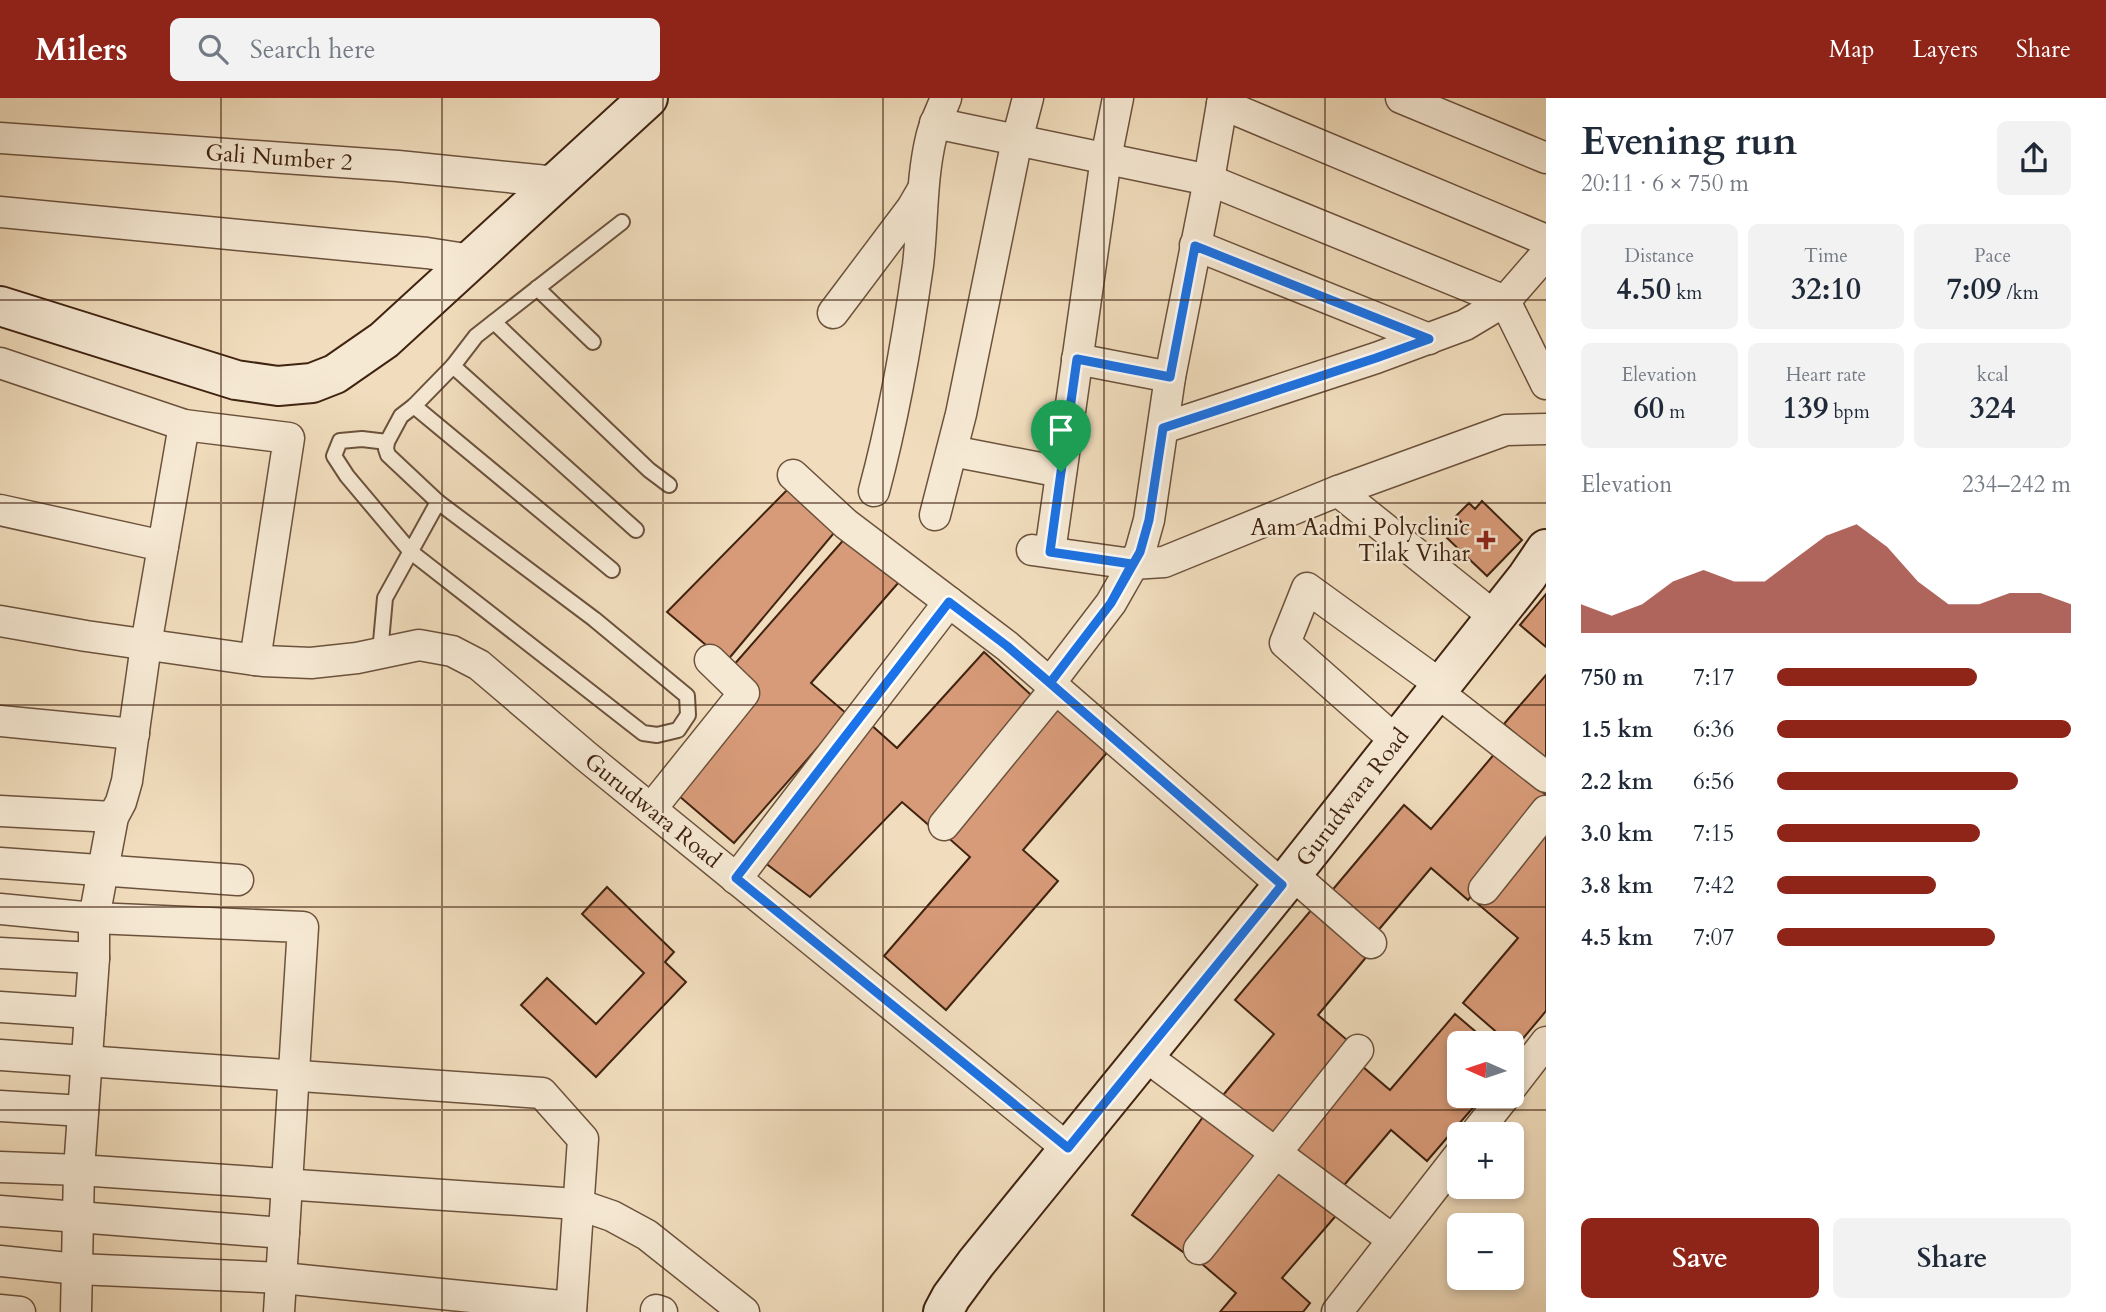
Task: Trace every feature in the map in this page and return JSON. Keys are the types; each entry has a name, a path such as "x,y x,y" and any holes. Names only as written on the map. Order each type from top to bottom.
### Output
{"street":[{"path":"0,306 236,380 278,386 312,383 335,374 384,340 648,98"},
{"path":"935,515 952,451 1028,98"},
{"path":"1118,98 1106,158 1061,472 1041,551 1132,564 1164,562 1338,491 1506,430 1546,429"},
{"path":"1401,98 1546,158"},
{"path":"944,825 1053,686 1111,603 1140,552 1149,520 1170,377 1222,101 1546,240"},
{"path":"874,491 900,378 918,262 927,158 941,111 1017,140 1209,180 1505,301 1546,384"},
{"name":"Gali Number 2","path":"0,138 398,166 557,182"},
{"path":"833,313 912,208 925,186"},
{"path":"0,212 426,253 472,260"},
{"path":"1195,246 1429,339"},
{"path":"1163,428 1364,362 1465,325 1505,301 1546,254"},
{"path":"1077,359 1170,377"},
{"path":"0,363 184,425 289,438 255,660"},
{"path":"76,1312 79,1170 94,958 94,918 113,817 127,781 146,645 184,425"},
{"path":"952,451 1061,472"},
{"path":"793,475 846,524 1007,646 1287,879 1371,943"},
{"path":"1338,491 1495,617"},
{"path":"0,510 163,547"},
{"name":"Gurudwara Road","path":"0,621 255,660 311,663 419,646 452,651 479,665 651,809 1068,1148 1287,879 1546,549"},
{"path":"1396,741 1284,643 1307,587 1439,688 1546,777"},
{"path":"736,878 949,602"},
{"path":"651,809 744,693 710,660"},
{"path":"0,721 134,734"},
{"path":"0,811 113,817"},
{"path":"1484,889 1546,811"},
{"path":"0,863 238,880"},
{"path":"0,909 94,918 303,927 279,1312"},
{"path":"0,953 94,958"},
{"path":"0,1007 90,1013"},
{"path":"1524,1070 1546,1042"},
{"path":"1199,1249 1357,1051"},
{"path":"0,1055 542,1093 583,1139 571,1309 282,1278 77,1269 0,1261"},
{"path":"1144,1055 1392,1240"},
{"path":"0,1106 83,1111"},
{"path":"1484,1122 1496,1108"},
{"path":"943,1312 975,1263 1068,1148"},
{"path":"0,1167 578,1204 612,1216 647,1235 744,1312"},
{"path":"1337,1312 1447,1170"},
{"path":"0,1211 284,1233"},
{"path":"0,1310 20,1312"}],"lane":[{"path":"387,442 362,439 340,441 334,456 411,552 643,733 657,735 678,730 688,715 687,696 594,619 438,502 388,455 386,449 401,416 453,366 476,336 622,222"},
{"path":"537,288 593,342"},
{"path":"494,322 649,470 669,485"},
{"path":"453,366 636,530"},
{"path":"414,406 612,570"},
{"path":"380,653 385,598 438,502"}],"building":[{"path":"787,490 839,527 726,662 667,612"},
{"path":"1482,501 1522,540 1487,576 1447,538 1462,523 1456,516 1469,503 1475,509"},
{"path":"847,536 899,582 811,683 847,714 734,843 672,790 758,690 732,667"},
{"path":"1546,594 1546,647 1520,625"},
{"path":"984,652 1041,704 931,827 902,802 810,897 764,862 869,723 897,748"},
{"path":"1546,675 1546,760 1504,724"},
{"path":"1059,702 1111,748 1023,850 1058,881 946,1010 884,956 970,857 944,834"},
{"path":"1496,752 1546,795 1546,808 1468,900 1431,868 1370,940 1324,900 1404,805 1431,829"},
{"path":"1546,824 1546,1011 1524,1037 1524,1031 1495,1031 1463,1003 1518,938 1478,904"},
{"path":"607,887 674,952 665,962 686,982 596,1077 521,1005 547,978 596,1024 644,973 582,914"},
{"path":"1318,902 1373,949 1318,1015 1354,1046 1271,1144 1219,1100 1274,1034 1235,1000"},
{"path":"1455,1014 1475,1031 1447,1031 1447,1108 1473,1108 1461,1122 1447,1122 1447,1138 1427,1161 1391,1130 1334,1197 1281,1151 1356,1061 1390,1090"},
{"path":"1203,1117 1261,1160 1190,1257 1132,1215"},
{"path":"1280,1159 1340,1211 1282,1278 1310,1303 1303,1312 1220,1312 1236,1293 1195,1258"}],"place":[{"name":"Aam Aadmi Polyclinic Tilak Vihar","path":"1486,540"}],"route":[{"path":"1061,472 1050,552 1132,564 1111,603 1050,683 949,602 736,878 1068,1148 1282,885 1050,683 1111,603 1140,552 1149,520 1163,428 1429,339 1195,246 1170,377 1077,359 1061,472"}]}
